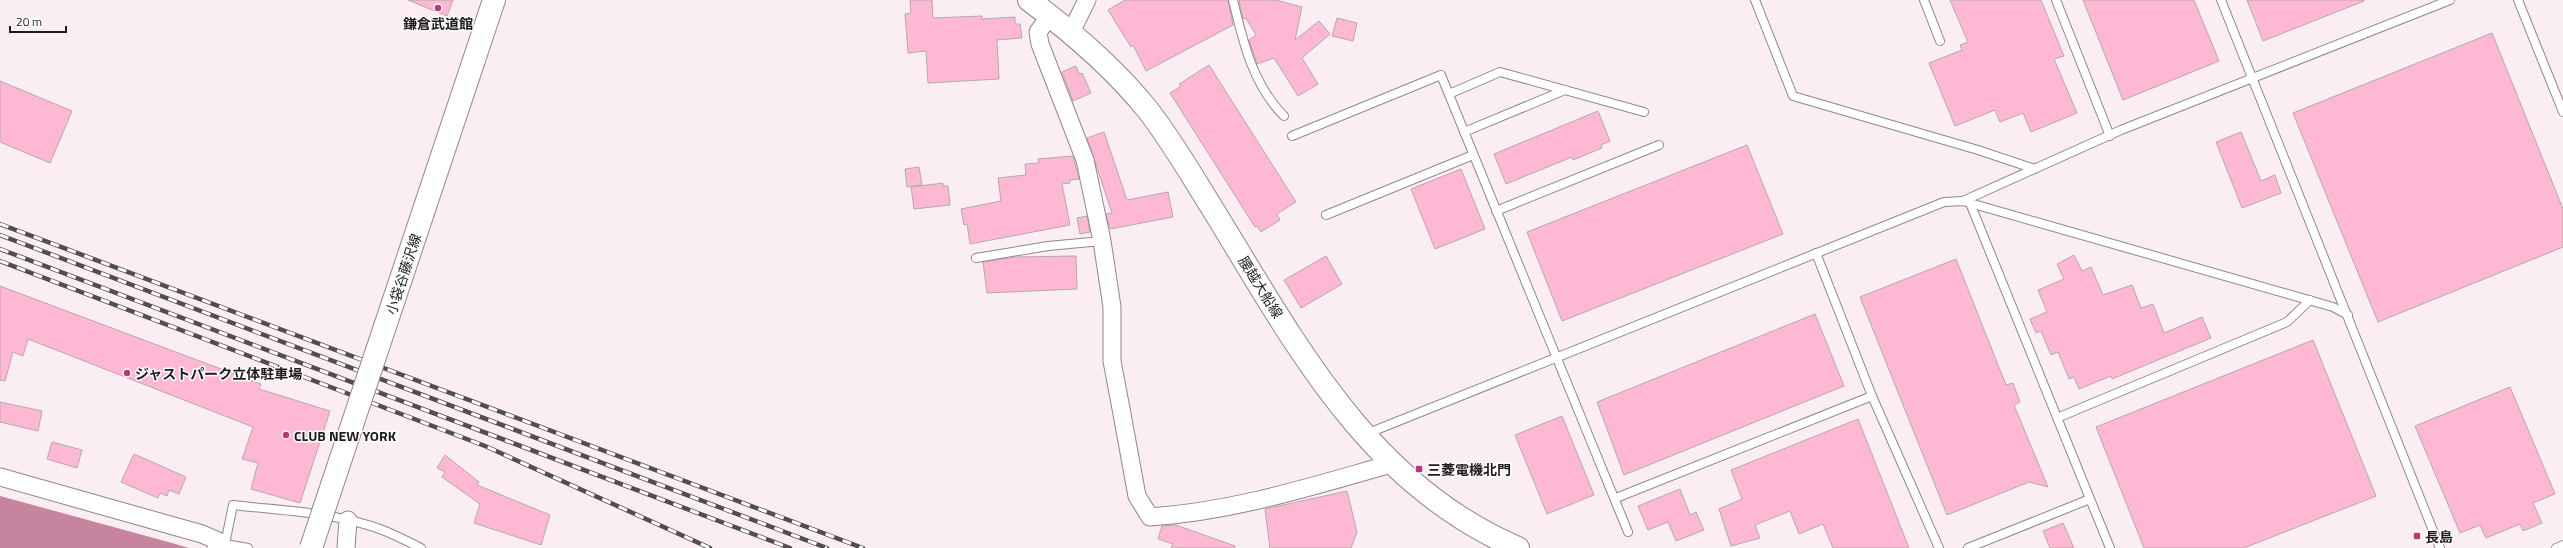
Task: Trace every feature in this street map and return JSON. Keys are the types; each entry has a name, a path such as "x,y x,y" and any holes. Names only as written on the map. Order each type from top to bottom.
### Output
{"main road":[{"name":"小袋谷藤沢線","path":"311,548 494,0"},
{"name":"腰越大船線","path":"1029,0 1070,32 1114,71 1147,110 1190,173 1322,382 1363,436 1420,490 1460,518 1518,548"}],"street":[{"path":"1070,32 1087,0"},
{"path":"1050,16 1038,32 1040,44 1085,160 1102,241 1112,307 1112,360 1137,496 1150,517 1186,514 1247,504 1391,464"},
{"path":"0,477 202,534 220,544"},
{"path":"346,548 348,520"}],"lane":[{"path":"1233,0 1248,58 1272,104 1284,116"},
{"path":"1755,0 1794,96 1978,150 2035,169"},
{"path":"1924,0 1940,41"},
{"path":"2056,0 2110,136"},
{"path":"2221,0 2250,77 2348,315 2437,547"},
{"path":"1967,202 2035,169 2250,77 2450,0"},
{"path":"2518,0 2563,112"},
{"path":"1448,94 1500,72 1644,112"},
{"path":"1292,136 1441,75 1555,357 1616,498 1628,532"},
{"path":"1464,132 1565,90"},
{"path":"1496,211 1659,145"},
{"path":"1326,215 1474,155"},
{"path":"1363,436 1555,357 1944,202 1967,202 2310,300 2333,307 2348,315"},
{"path":"1967,202 2110,548"},
{"path":"976,258 1048,246 1102,241"},
{"path":"1816,253 1872,396 1939,548"},
{"path":"2057,418 2287,322 2310,300"},
{"path":"1616,498 1872,396"},
{"path":"1968,548 2090,498"},
{"path":"248,548 220,544 233,505 293,511 348,520 384,530 421,548"},
{"path":"2556,548 2563,545"}],"shaded area":[{"path":"0,496 172,543 189,548 0,548"}],"building":[{"name":"鎌倉武道館","path":"408,0 453,0 447,16"},
{"path":"910,0 932,0 933,18 982,16 982,19 1015,17 1015,24 1020,24 1022,38 997,40 999,79 928,83 926,51 908,53 905,14 911,13"},
{"path":"1125,0 1228,0 1233,25 1146,71 1133,45 1131,47 1108,10"},
{"path":"1239,0 1276,0 1302,7 1295,40 1319,21 1330,34 1302,58 1318,84 1298,96 1274,58 1257,64 1249,40 1256,35 1246,18 1243,19"},
{"path":"1950,0 2041,0 2064,56 2054,59 2077,113 2031,132 2023,113 2000,122 1995,110 1955,126 1929,63 1962,50 1960,45 1968,42"},
{"path":"2083,0 2194,0 2219,61 2123,100"},
{"path":"2247,0 2364,0 2364,1 2263,41"},
{"path":"1337,18 1357,23 1353,41 1332,36"},
{"path":"2492,33 2563,209 2563,247 2378,322 2293,113"},
{"path":"1209,65 1296,202 1277,214 1280,220 1261,232 1257,226 1255,227 1170,93 1181,86 1179,84"},
{"path":"1076,66 1079,74 1082,73 1091,93 1073,101 1062,72"},
{"path":"0,81 72,111 50,163 0,142"},
{"path":"1598,111 1610,141 1601,145 1602,148 1573,160 1572,157 1506,184 1494,154"},
{"path":"1104,132 1127,200 1168,192 1173,217 1110,229 1106,214 1112,213 1087,138"},
{"path":"2241,132 2261,181 2275,175 2281,193 2242,208 2216,142"},
{"path":"1747,145 1783,234 1562,321 1527,232"},
{"path":"1073,156 1079,179 1070,180 1070,183 1062,184 1070,225 970,244 967,224 964,225 961,209 1001,201 998,178 1026,175 1025,164 1039,163 1038,159"},
{"path":"919,167 922,185 907,187 905,169"},
{"path":"1461,169 1485,229 1435,249 1411,189"},
{"path":"943,183 943,186 948,186 950,205 914,209 911,187"},
{"path":"1087,216 1090,232 1080,234 1077,218"},
{"path":"2074,255 2082,271 2091,267 2103,295 2132,285 2141,308 2153,304 2164,333 2202,317 2211,338 2112,379 2111,376 2079,389 2074,377 2069,379 2058,352 2051,355 2041,331 2036,333 2030,319 2047,312 2038,290 2064,279 2057,264"},
{"path":"1076,256 1077,289 987,293 983,262 1015,257"},
{"path":"1326,256 1342,284 1301,308 1284,280"},
{"path":"1956,259 2006,385 2013,383 2020,402 2014,405 2048,487 2029,482 1947,515 1860,297"},
{"path":"0,286 261,384 259,389 330,411 300,503 251,489 258,463 242,459 253,427 28,339 23,356 13,352 5,381 0,380"},
{"path":"1815,314 1844,386 1624,475 1597,402"},
{"path":"2313,340 2376,496 2244,548 2144,548 2096,427"},
{"path":"2510,387 2555,494 2533,503 2542,523 2523,531 2520,524 2486,538 2480,525 2460,533 2415,426"},
{"path":"0,402 42,411 38,431 0,422"},
{"path":"1562,416 1594,495 1547,514 1515,435"},
{"path":"1858,419 1909,548 1833,548 1823,524 1799,534 1790,511 1755,525 1760,538 1731,546 1719,509 1742,499 1731,470"},
{"path":"52,442 82,450 77,468 47,459"},
{"path":"134,454 186,477 179,494 169,490 167,496 160,493 158,498 121,482"},
{"path":"445,455 479,482 477,485 550,515 541,545 474,523 480,504 442,477 445,472 437,468"},
{"path":"1680,489 1690,515 1696,512 1704,530 1676,541 1668,522 1648,530 1638,506"},
{"path":"1347,491 1357,532 1351,548 1270,548 1265,509"},
{"path":"2063,523 2074,548 2050,548 2043,531"},
{"path":"1176,525 1235,546 1235,548 1171,548 1173,544 1158,539 1162,526"}],"railway":[{"path":"0,224 863,548"},
{"path":"0,235 827,548"},
{"path":"0,249 790,548"},
{"path":"0,261 485,446 710,548"}],"place":[{"name":"鎌倉武道館","path":"438,8"},
{"name":"ジャストパーク立体駐車場","path":"127,373"},
{"name":"CLUB NEW YORK","path":"286,435"},
{"name":"三菱電機北門","path":"1419,469"},
{"name":"長島","path":"2417,536"}]}
